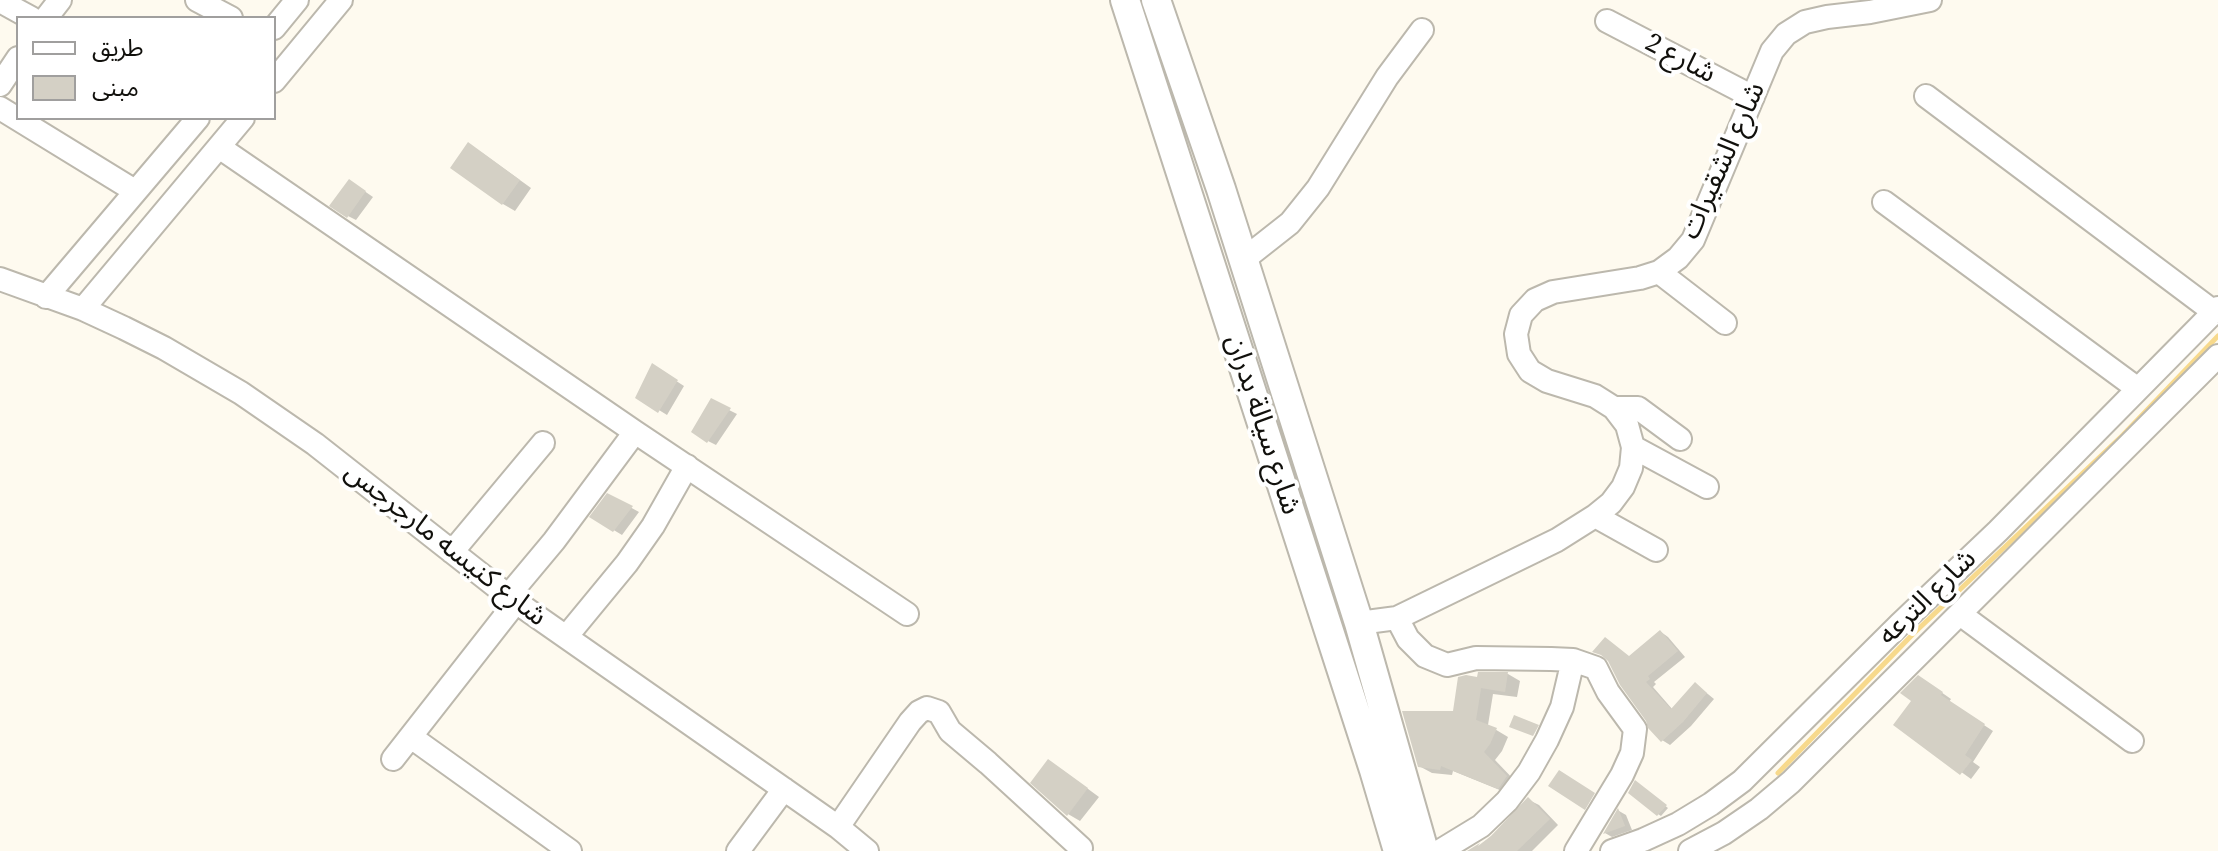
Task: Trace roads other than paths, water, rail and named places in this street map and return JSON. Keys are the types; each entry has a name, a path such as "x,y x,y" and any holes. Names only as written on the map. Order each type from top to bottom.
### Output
{"main road":[{"name":"شارع سيالة بدران","path":"1125,0 1398,851"},
{"name":"شارع سيالة بدران","path":"1156,0 1221,189 1359,623 1424,851"},
{"path":"1193,208 1221,189"}],"street":[{"path":"48,16 60,0"},
{"path":"197,0 227,16"},
{"path":"276,26 297,0"},
{"path":"276,79 341,0"},
{"name":"شارع الشقيرات","path":"1614,408 1595,396 1547,381 1530,371 1519,354 1516,334 1521,315 1535,300 1553,292 1640,278 1659,272 1678,258 1693,240 1772,51 1786,34 1805,22 1869,6 1930,0"},
{"path":"0,1 27,16"},
{"name":"شارع 2","path":"1607,21 1753,97"},
{"path":"1243,260 1290,223 1318,188 1387,77 1422,30"},
{"path":"0,85 16,61"},
{"path":"1926,96 2216,310"},
{"path":"20,120 135,191"},
{"path":"46,297 196,120"},
{"path":"83,309 241,120"},
{"path":"219,147 907,614"},
{"path":"1884,202 2138,389"},
{"path":"1659,272 1725,323"},
{"name":"شارع كنيسه مارجرجس","path":"0,279 83,309 164,348 241,393 315,444 512,599 838,827 867,851"},
{"name":"شارع الترعه","path":"1690,851 1724,833 1791,782 1960,614 2011,541 2138,389 2216,310"},
{"name":"شارع الترعه","path":"1612,851 1678,824 1742,781 1899,625 2011,541 2218,356"},
{"path":"1359,623 1397,618 1557,540 1611,503 1623,487 1631,468 1633,447 1627,425 1614,408"},
{"path":"1614,408 1638,408 1680,439"},
{"path":"393,759 635,432"},
{"path":"452,552 543,443"},
{"path":"1633,447 1707,487"},
{"path":"566,637 627,563 653,526 687,466"},
{"path":"1595,516 1656,550"},
{"path":"1960,614 2132,741"},
{"path":"1397,618 1416,648 1425,656 1447,665 1476,658 1573,660 1596,668 1608,692 1635,729 1632,753 1622,775 1576,851"},
{"path":"1440,851 1481,826 1507,801 1529,772 1562,707 1573,660"},
{"path":"838,827 910,722 927,708 939,712 950,731 1081,848"},
{"path":"411,737 570,851"},
{"path":"738,851 784,789"}],"waterway":[{"path":"1778,773 1913,634 2123,435 2218,336"}]}
